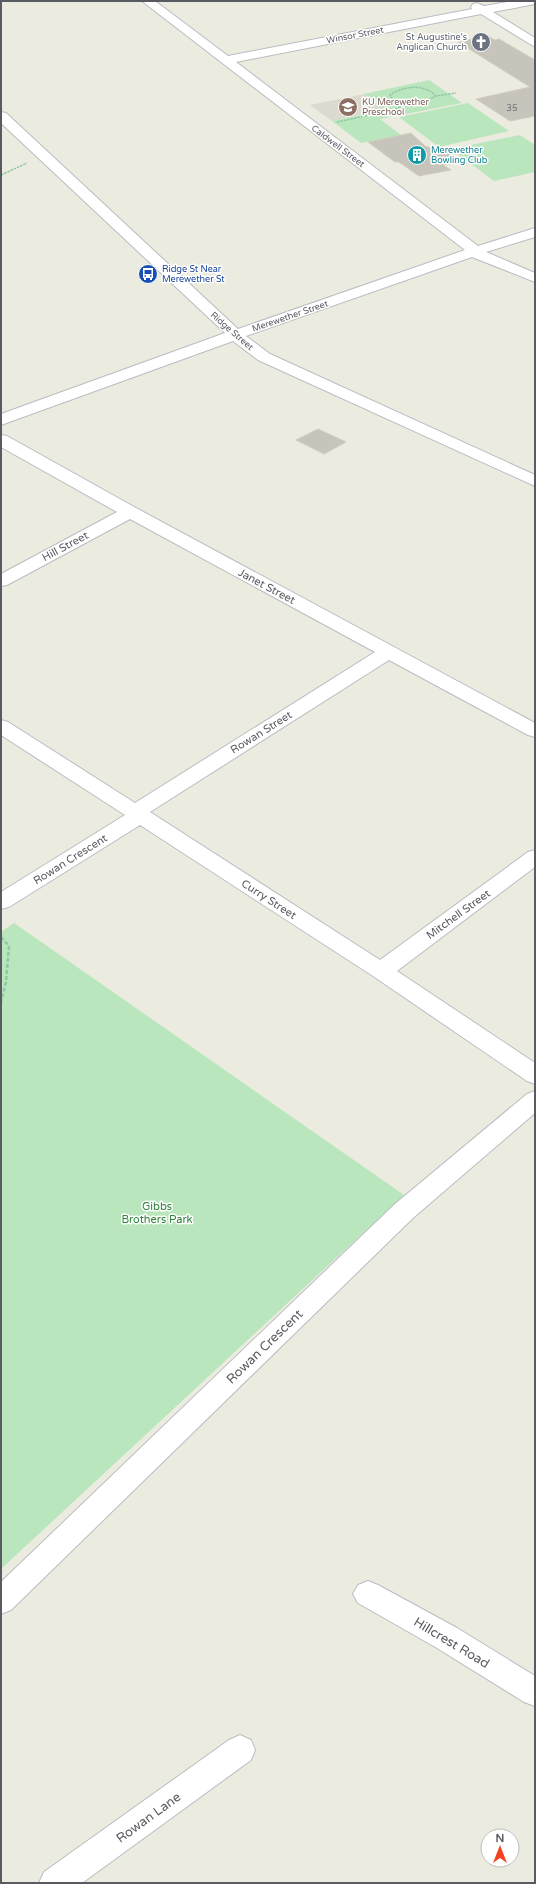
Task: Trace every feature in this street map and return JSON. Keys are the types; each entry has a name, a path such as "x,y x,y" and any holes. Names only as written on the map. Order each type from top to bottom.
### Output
{"street":[{"name":"Caldwell Street","path":"148,1 313,128 471,246 473,252 491,261 535,278"},
{"path":"467,1 535,44"},
{"name":"Winsor Street","path":"226,60 531,1"},
{"name":"Ridge Street","path":"1,116 41,155 236,335 264,357 321,384 532,476"},
{"name":"Merewether Street","path":"1,420 236,335 473,252 535,232"},
{"name":"Janet Street","path":"1,440 130,512 535,731"},
{"name":"Hill Street","path":"1,581 130,512"},
{"name":"Rowan Street","path":"137,815 389,652"},
{"name":"Curry Street","path":"1,726 381,971 535,1074"},
{"name":"Rowan Crescent","path":"1,902 137,815"},
{"name":"Mitchell Street","path":"381,971 535,857"},
{"name":"Rowan Crescent","path":"1,1600 404,1211 535,1100"},
{"name":"Hillcrest Road","path":"368,1594 447,1638 535,1692"},
{"name":"Rowan Lane","path":"55,1883 240,1750"}],"path":[{"path":"436,96 428,90 416,88 402,90 390,95 390,97 394,101 405,104 427,101 436,96 456,93"},
{"path":"313,128 397,109 405,104"},
{"path":"1,175 29,162"},
{"path":"1,937 9,946 6,982 1,1002"}],"shaded area":[{"name":"KU Merewether Preschool","path":"364,94 386,109 332,121 310,105"}],"green space":[{"path":"429,80 462,103 380,119 401,135 361,143 332,121 386,110 364,94"},
{"path":"468,103 509,131 439,147 399,117"},
{"path":"520,135 535,145 535,172 494,181 451,149"},
{"name":"Gibbs Brothers Park","path":"14,923 404,1195 1,1569 1,932"}],"building":[{"path":"488,36 495,40 499,39 535,60 535,116 510,121 476,99 530,87 458,42"},
{"name":"Merewether Bowling Club","path":"411,133 425,146 454,155 444,158 452,163 443,165 451,170 419,176 399,162 395,162 368,142"},
{"path":"318,429 346,442 324,454 296,440"}],"place":[{"name":"St Augustine's Anglican Church","path":"481,42"},
{"name":"KU Merewether Preschool","path":"348,107"},
{"name":"Merewether Bowling Club","path":"417,155"},
{"name":"Ridge St Near Merewether St","path":"148,274"}]}
